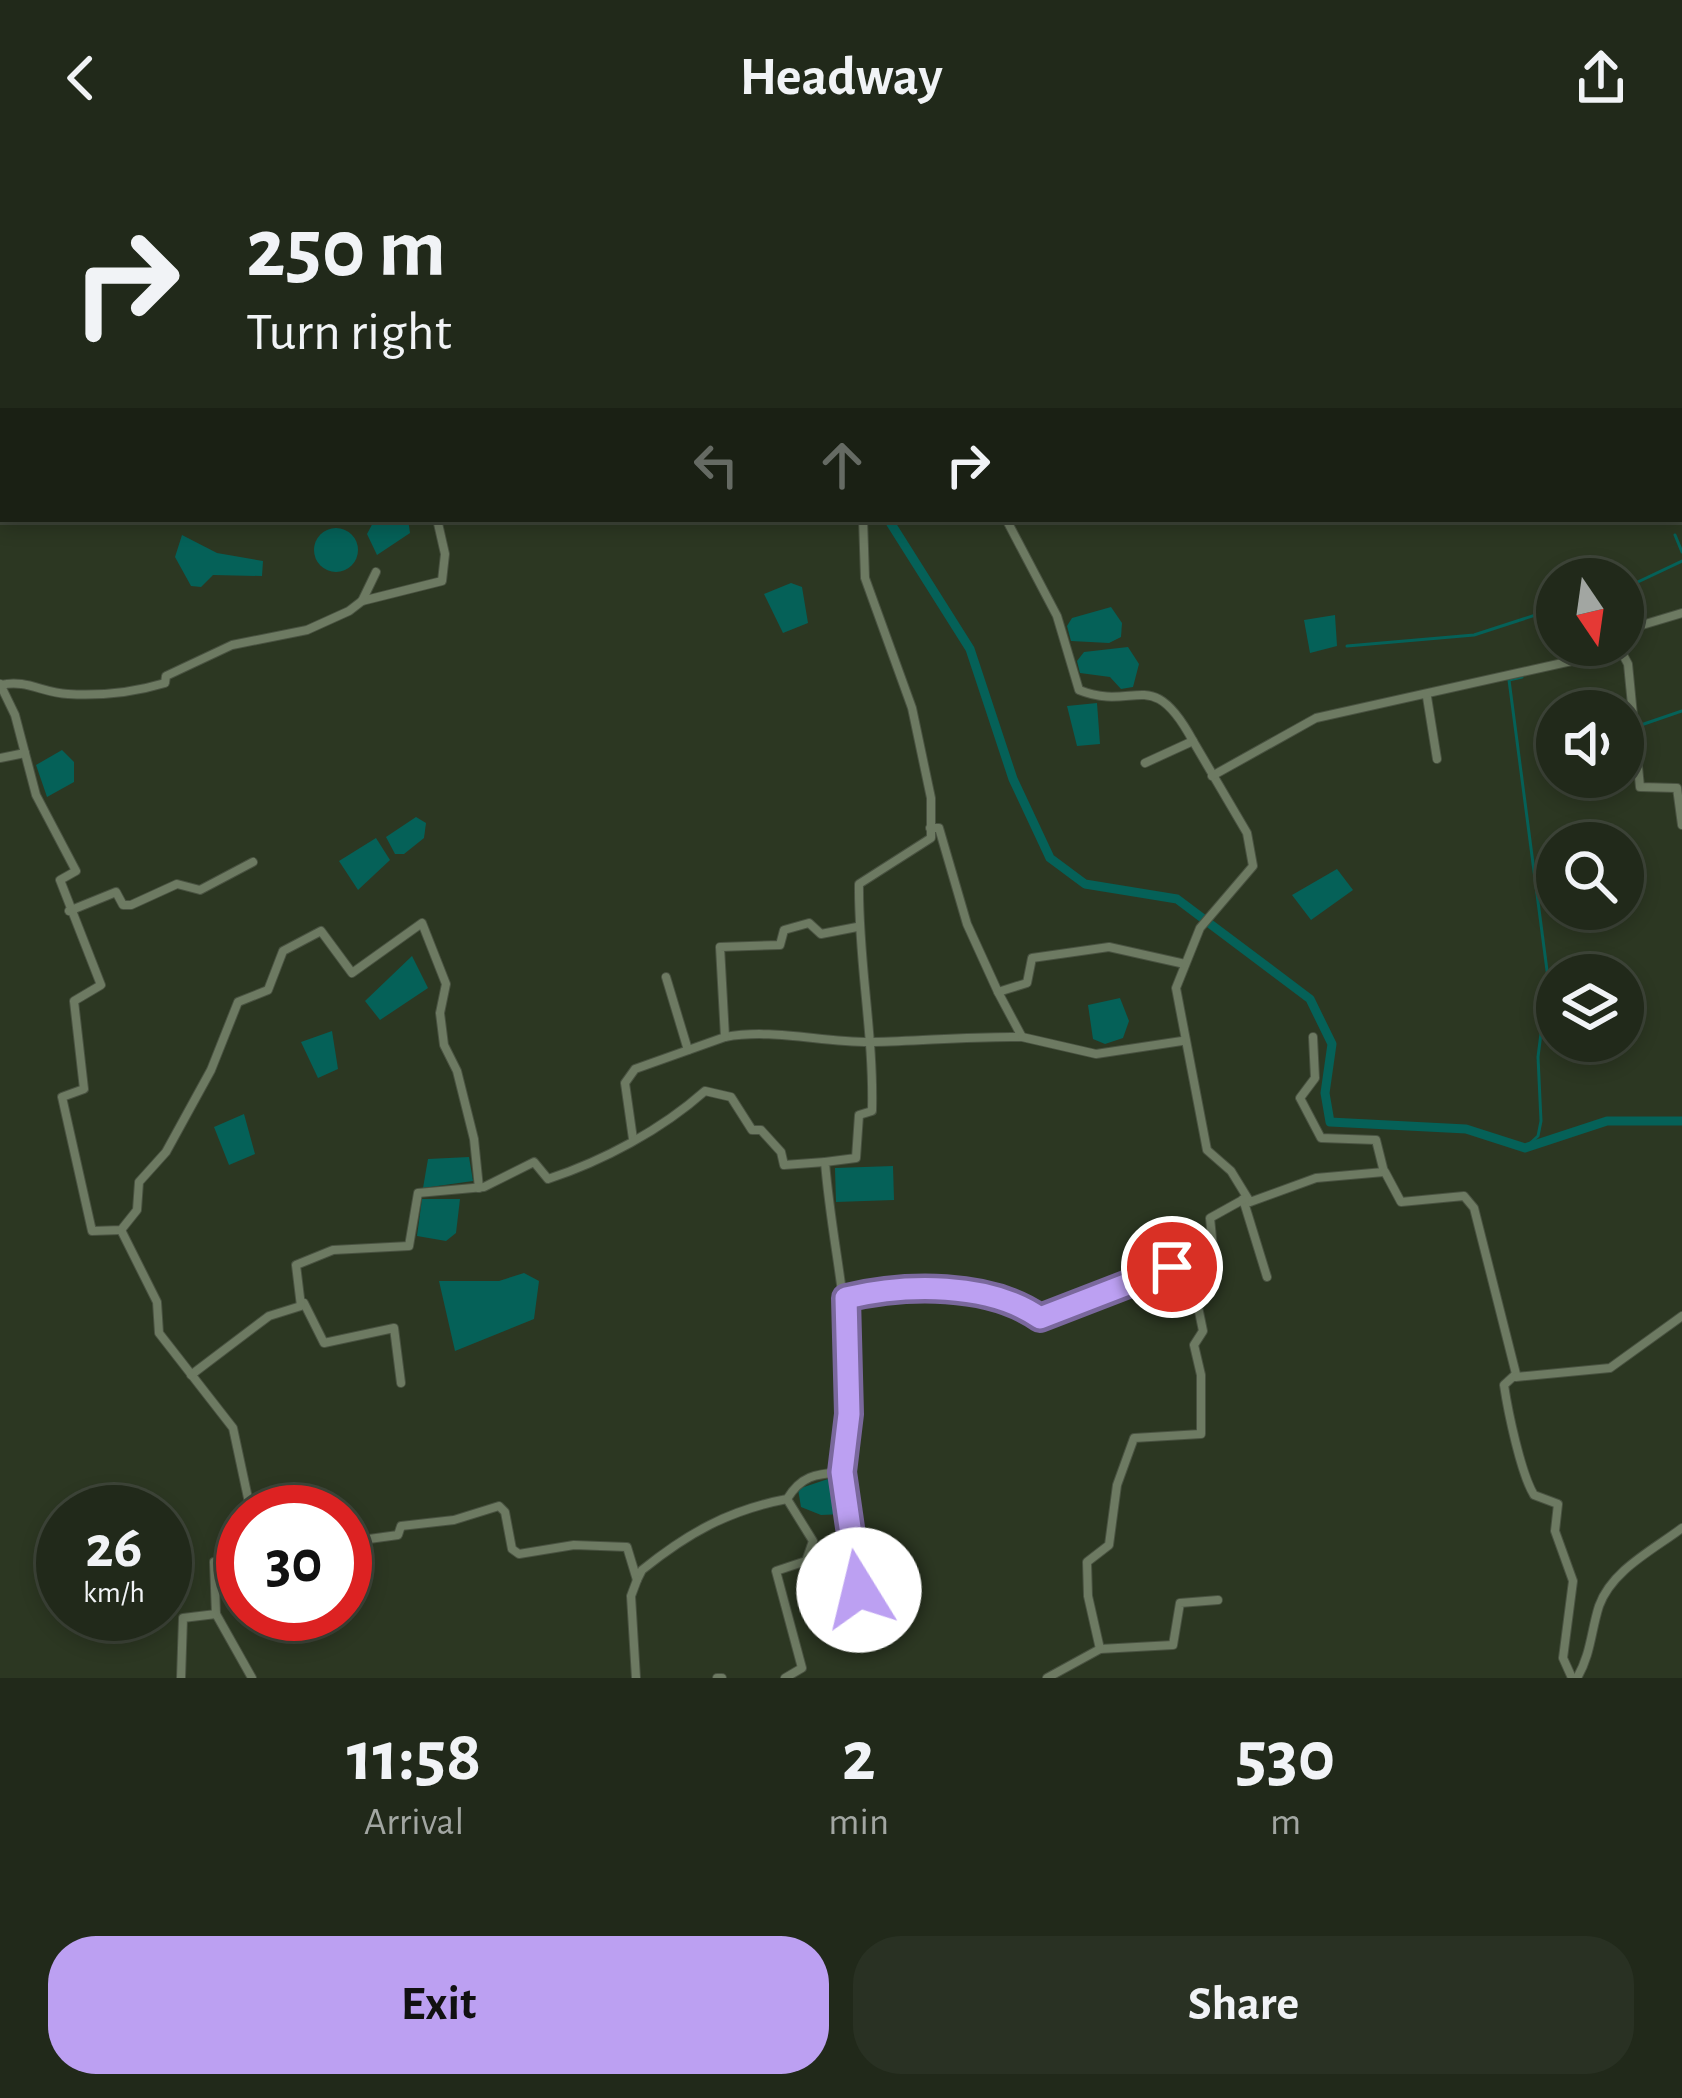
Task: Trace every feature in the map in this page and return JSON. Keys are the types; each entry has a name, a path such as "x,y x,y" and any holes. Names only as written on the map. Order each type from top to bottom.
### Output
{"street":[{"path":"437,522 445,554 442,581 362,601 307,630 232,645 166,676 165,683 123,694 65,694 16,681 1,684 36,795 76,871 60,880 101,985 74,1001 84,1085 62,1097 92,1231 121,1230 137,1210 139,1182 166,1152 212,1070 238,1003 268,990 283,951 321,931 352,973 422,923 446,984 440,1013 444,1046 457,1071 474,1139 478,1188"},
{"path":"401,1383 394,1328 324,1343 304,1303 296,1265 333,1250 410,1246 418,1193 478,1188 534,1162 548,1179 633,1139 705,1091 722,1091 752,1130 761,1130 782,1152 784,1165 856,1158 859,1115 872,1111 873,1042 857,927 859,884 931,838 931,798 912,708 865,578 863,522"},
{"path":"1008,522 1057,616 1079,690 1157,696 1176,709 1247,833 1252,866 1200,928 1176,988 1182,1041 1207,1150 1231,1171 1245,1199 1267,1277"},
{"path":"362,601 376,572"},
{"path":"1644,624 1682,613"},
{"path":"1212,776 1316,718 1555,666"},
{"path":"1628,666 1640,787 1677,788 1682,825"},
{"path":"1426,697 1437,759"},
{"path":"1145,764 1193,741"},
{"path":"0,758 25,753"},
{"path":"930,828 939,828 974,944 1022,1037"},
{"path":"69,911 116,892 124,905 131,905 177,884 200,890 253,862"},
{"path":"725,1037 720,947 780,945 784,930 809,923 821,934 857,927"},
{"path":"998,992 1027,983 1032,958 1109,947 1185,964"},
{"path":"666,977 688,1050"},
{"path":"633,1139 625,1083 635,1070 725,1037 754,1032 873,1042 939,1035 1022,1037 1096,1054 1182,1041"},
{"path":"1313,1037 1315,1078 1300,1098 1301,1106 1322,1138 1376,1140 1384,1172"},
{"path":"825,1162 846,1298 849,1414 842,1472 861,1610"},
{"path":"846,1298 943,1290 1008,1301 1040,1318 1132,1279 1214,1258 1210,1218 1245,1199 1253,1202 1316,1178 1384,1172 1391,1176 1397,1199 1406,1204 1469,1198 1514,1378"},
{"path":"121,1230 158,1302 159,1333 233,1428 245,1485"},
{"path":"1100,1649 1088,1596 1087,1562 1109,1545 1117,1485 1134,1438 1201,1433 1201,1375 1194,1346 1203,1331 1189,1263"},
{"path":"190,1376 269,1316 304,1303"},
{"path":"1682,1316 1610,1368 1514,1378 1504,1385 1520,1440 1520,1464 1534,1496 1558,1504 1555,1531 1573,1581 1563,1658 1574,1678 1587,1661 1601,1599 1632,1563 1682,1528"},
{"path":"787,1499 795,1484 811,1475 842,1472"},
{"path":"636,1678 631,1596 641,1570 706,1523 742,1507 787,1499"},
{"path":"785,1678 802,1668 776,1571 806,1562 814,1541 787,1499"},
{"path":"372,1539 398,1535 401,1526 454,1520 499,1506 505,1512 512,1549 519,1554 574,1545 627,1547 637,1580"},
{"path":"181,1678 183,1618 216,1614 216,1562"},
{"path":"1047,1678 1100,1649 1173,1646 1182,1601 1218,1600"},
{"path":"231,1641 252,1678"}],"water":[{"path":"373,522 408,522 410,533 377,555 367,534"},
{"path":"336,528 351,535 358,550 351,565 336,572 321,565 314,550 321,535"},
{"path":"182,535 217,553 263,561 262,576 213,575 201,587 191,586 175,557"},
{"path":"791,583 802,587 808,623 783,633 764,594"},
{"path":"1111,607 1122,623 1121,637 1109,643 1071,641 1067,626 1072,618"},
{"path":"1335,615 1337,646 1310,653 1304,620"},
{"path":"1128,647 1139,664 1133,687 1121,689 1110,677 1080,673 1077,661 1084,652"},
{"path":"1097,703 1100,744 1077,746 1067,706"},
{"path":"62,750 74,762 74,782 47,797 36,765"},
{"path":"416,817 426,823 424,838 404,854 395,854 386,837"},
{"path":"376,838 390,860 358,890 339,861"},
{"path":"1337,869 1353,890 1311,920 1292,895"},
{"path":"412,956 428,988 380,1020 365,1001"},
{"path":"1120,998 1129,1021 1123,1038 1105,1044 1093,1039 1088,1005"},
{"path":"332,1031 338,1069 318,1078 301,1042"},
{"path":"244,1114 255,1154 229,1165 214,1127"},
{"path":"469,1157 473,1181 423,1188 428,1159"},
{"path":"893,1166 894,1200 836,1202 835,1168"},
{"path":"422,1199 460,1199 456,1233 446,1241 417,1236"},
{"path":"524,1273 539,1281 534,1319 455,1351 439,1281 499,1281"},
{"path":"831,1478 844,1514 821,1515 801,1507 798,1489"}],"waterway":[{"path":"890,522 970,649 1013,779 1050,858 1085,884 1177,899 1310,999 1332,1044 1325,1093 1330,1122 1466,1129 1525,1148 1607,1121 1682,1121"},
{"path":"1675,535 1682,552"},
{"path":"1644,579 1682,561"},
{"path":"1347,646 1474,635 1536,615"},
{"path":"1522,677 1509,680 1548,978 1538,1057 1541,1121 1538,1136 1525,1148"},
{"path":"1644,724 1682,711"}],"route":[{"path":"859,1590 842,1472 849,1414 846,1298 943,1290 1022,1306 1040,1318 1172,1267"}]}
